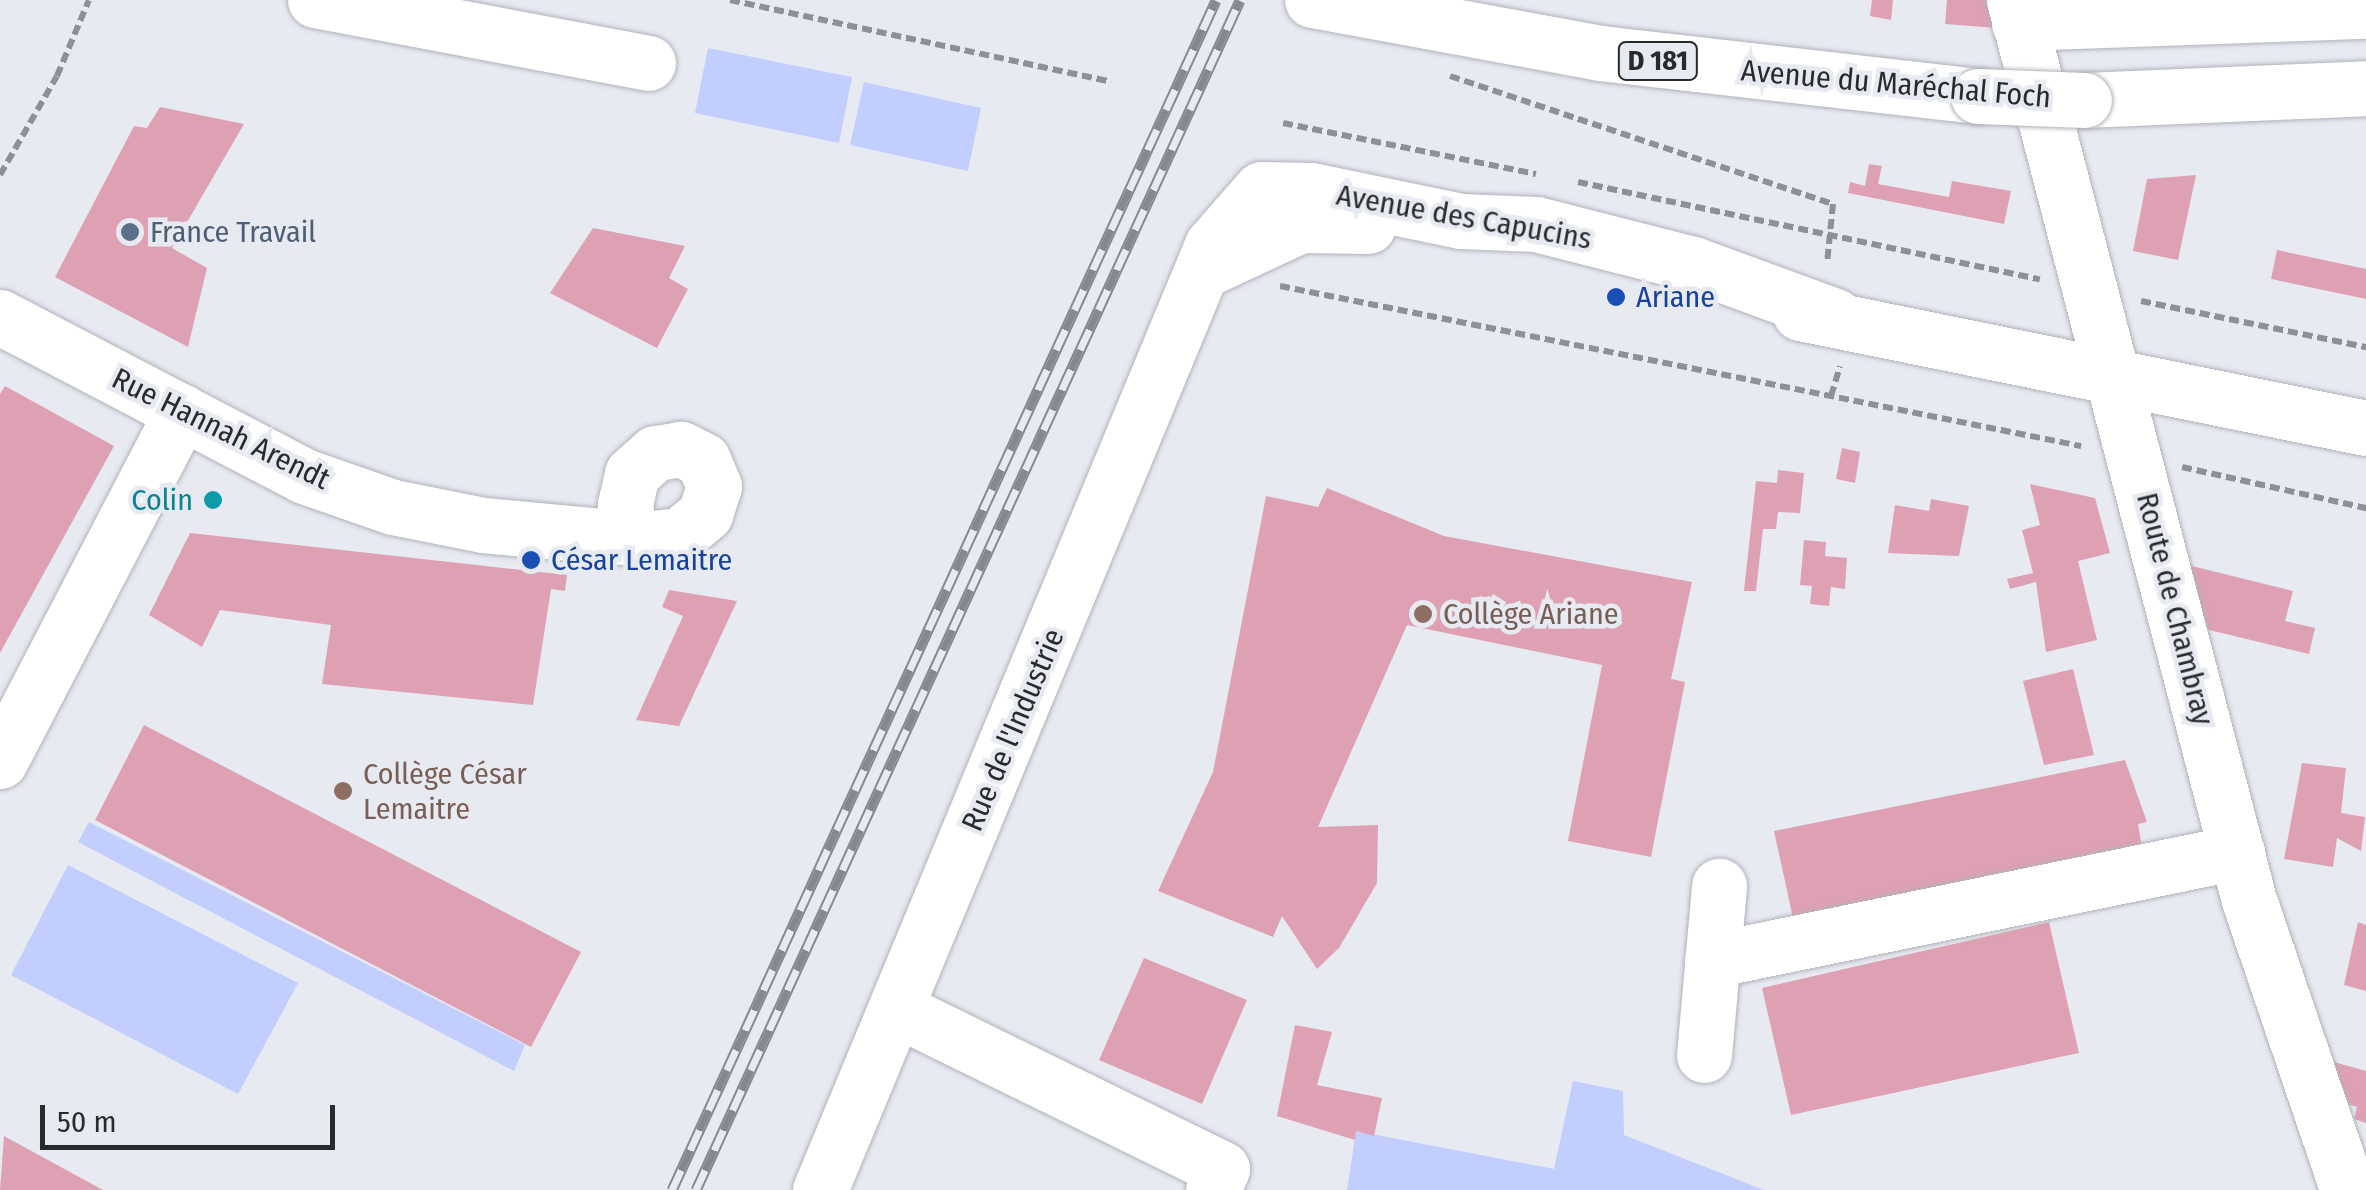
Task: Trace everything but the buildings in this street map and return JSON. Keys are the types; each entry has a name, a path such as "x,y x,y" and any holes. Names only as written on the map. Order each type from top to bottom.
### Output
{"street":[{"path":"315,0 648,63"},
{"name":"Avenue du Maréchal Foch","path":"1326,3 1600,53 1978,96 2084,100 2366,88"},
{"path":"2016,11 2366,11"},
{"name":"Route de Chambray","path":"2016,11 2237,852 2348,1190"},
{"name":"Avenue des Capucins","path":"1259,215 1311,190 1461,221 1536,224 1693,264 1836,316 2366,428"},
{"name":"Rue de l'Industrie","path":"820,1190 1206,269 1212,245 1259,215"},
{"name":"Rue Hannah Arendt","path":"0,317 304,476 394,506 483,525 630,537"},
{"path":"0,761 182,412"},
{"path":"1712,960 2237,852"},
{"path":"1704,1055 1719,886"},
{"path":"896,1009 1222,1169 1213,1190"}],"path":[{"path":"0,175 57,76 89,0"},
{"path":"730,0 1111,82"},
{"path":"1442,74 1833,204 1826,282 1847,342 1832,396"},
{"path":"1282,123 1830,233 2366,347"},
{"path":"1206,269 2136,457 2366,508"}],"shaded area":[{"path":"708,48 852,77 839,143 695,113"},
{"path":"864,82 981,108 968,171 850,145"},
{"path":"89,822 525,1045 514,1071 78,842"},
{"path":"68,865 298,983 238,1094 11,975"},
{"path":"1573,1081 1623,1091 1624,1135 1764,1190 1347,1190 1356,1131 1554,1169"}],"railway":[{"path":"672,1190 1216,0"},
{"path":"696,1190 1240,0"}],"place":[{"name":"France Travail","path":"130,232"},
{"name":"Ariane","path":"1616,297"},
{"name":"Colin","path":"213,500"},
{"name":"César Lemaitre","path":"531,560"},
{"name":"Collège Ariane","path":"1423,614"},
{"name":"Collège César Lemaitre","path":"343,791"}]}
